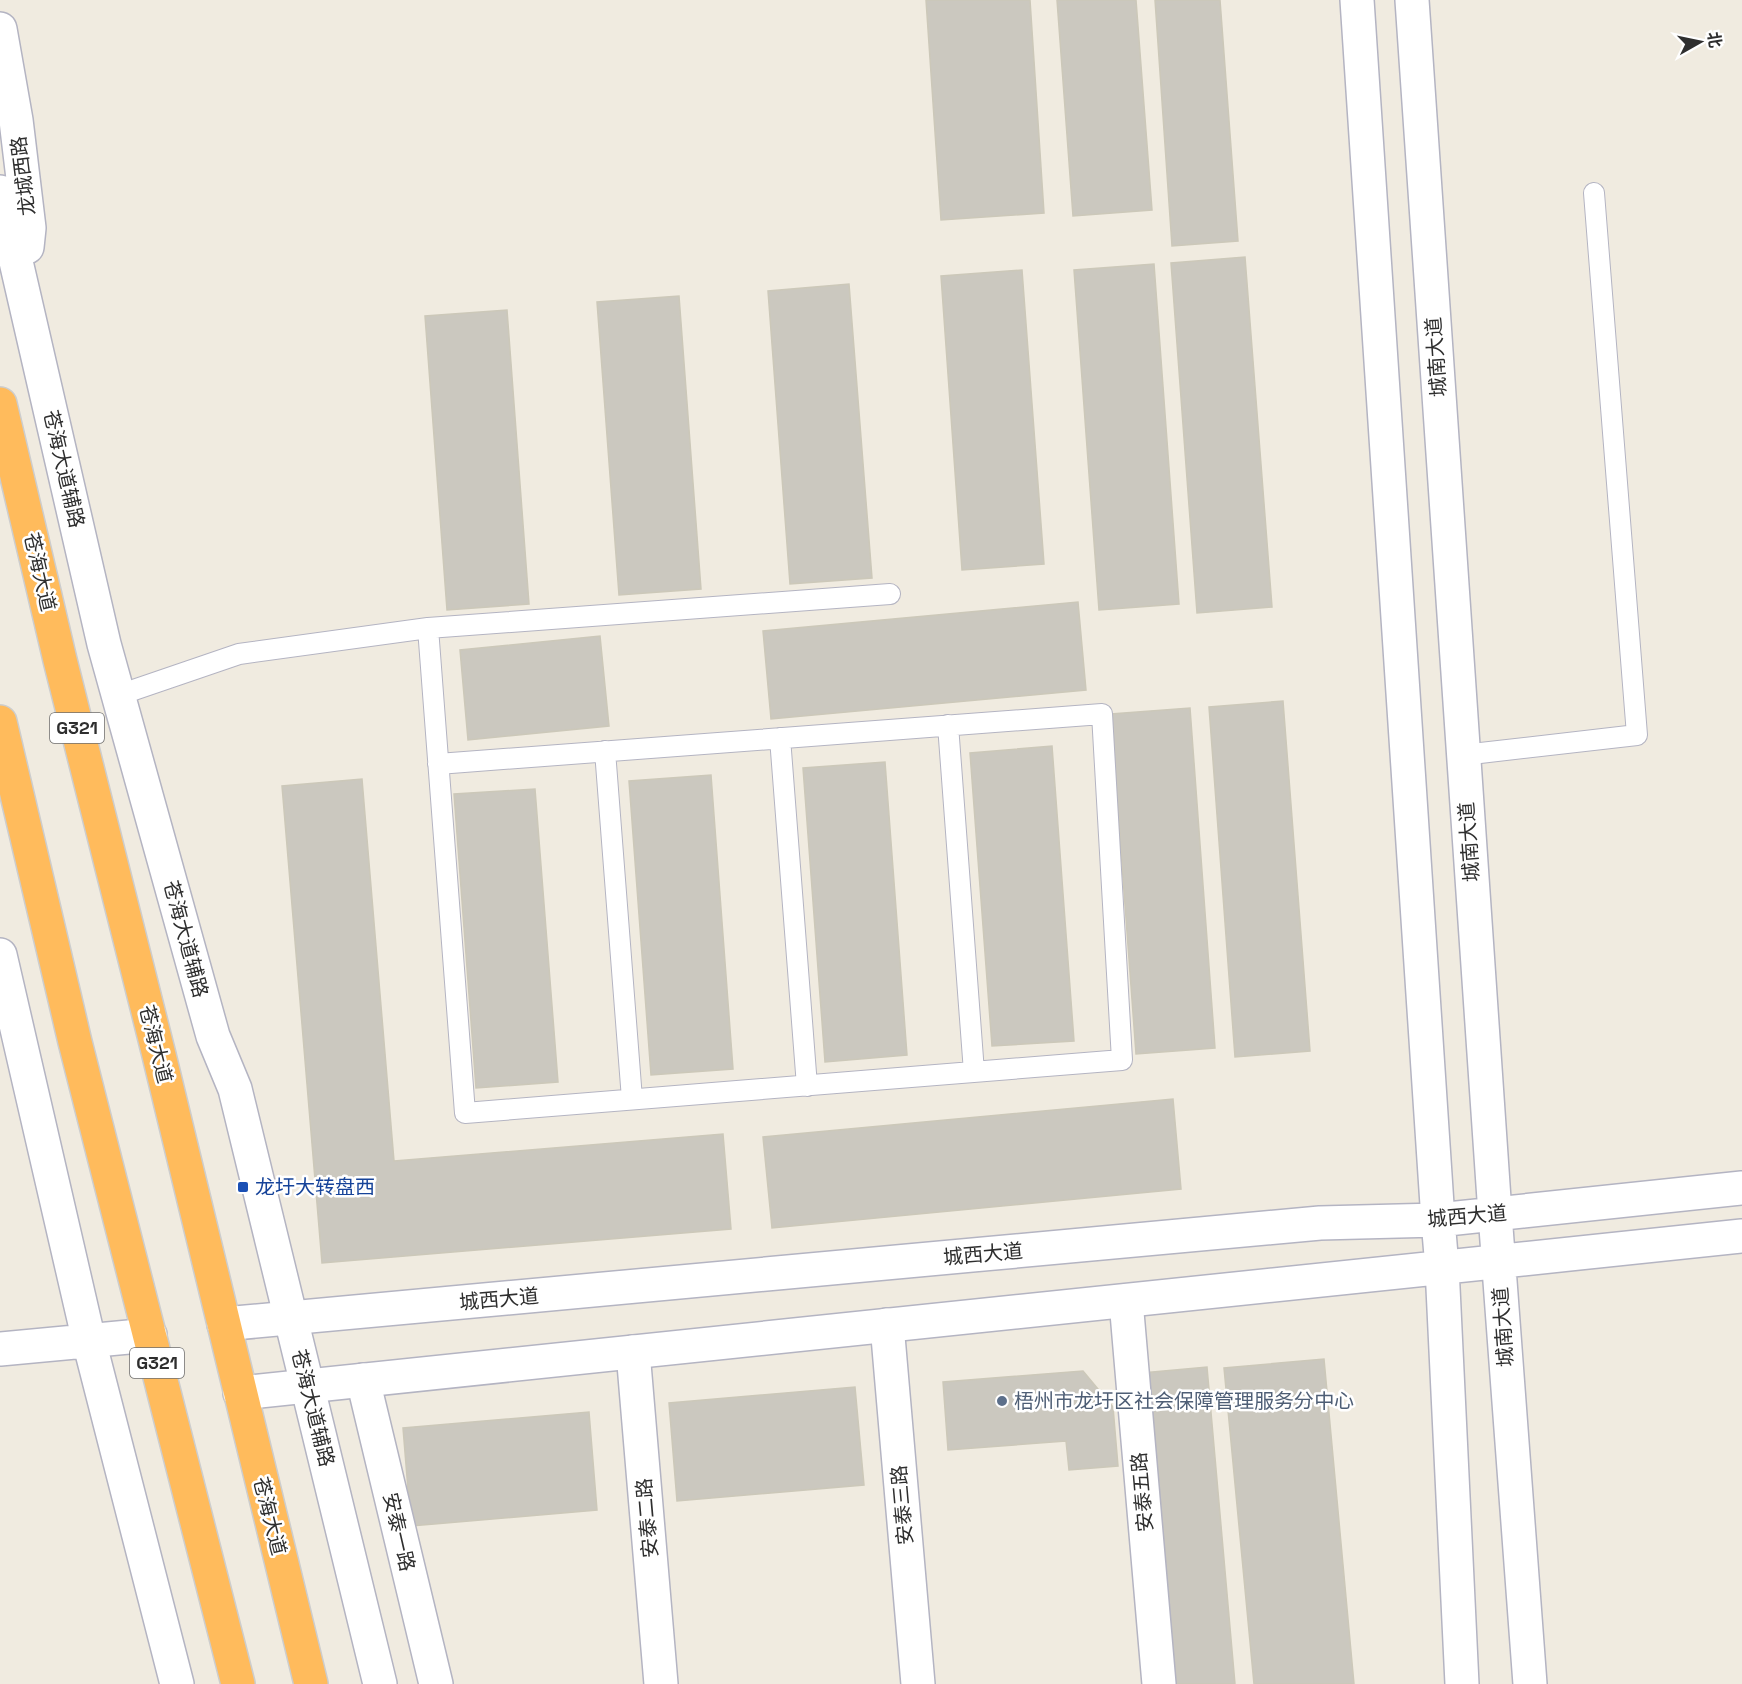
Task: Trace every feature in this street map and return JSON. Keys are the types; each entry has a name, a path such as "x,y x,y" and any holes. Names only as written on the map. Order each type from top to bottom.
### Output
{"highway":[{"name":"苍海大道","path":"0,404 60,660 311,1684"},
{"name":"G321","path":"0,722 75,1042 238,1684"}],"street":[{"path":"1357,0 1442,1268 1462,1684"},
{"name":"城南大道","path":"1412,0 1498,1262 1530,1684"},
{"name":"龙城西路","path":"0,29 16,120 29,228 22,289"},
{"name":"苍海大道辅路","path":"0,192 104,644 213,1036 235,1089 380,1684"},
{"path":"0,955 89,1341 177,1684"},
{"name":"城西大道","path":"224,1324 1320,1223 1437,1220 1742,1188"},
{"path":"240,1393 1742,1236"},
{"name":"安泰五路","path":"1126,1300 1159,1684"},
{"name":"安泰三路","path":"887,1325 918,1684"},
{"path":"0,1349 150,1335"},
{"name":"安泰二路","path":"633,1352 661,1684"},
{"name":"安泰一路","path":"363,1380 436,1684"}],"lane":[{"path":"1463,755 1637,735 1594,193"},
{"path":"119,695 239,654 428,628 890,594"},
{"path":"428,628 438,764 465,1113 1122,1060 1102,714 438,764"},
{"path":"948,725 974,1072"},
{"path":"780,738 807,1086"},
{"path":"605,751 632,1099"}],"building":[{"path":"926,0 1030,0 1044,213 941,220"},
{"path":"1057,0 1136,0 1152,210 1073,216"},
{"path":"1155,0 1220,0 1238,241 1172,246"},
{"path":"1245,257 1272,607 1197,613 1171,263"},
{"path":"1154,264 1179,604 1099,610 1074,270"},
{"path":"1022,270 1044,564 962,570 941,276"},
{"path":"849,284 872,578 790,584 768,291"},
{"path":"679,296 701,589 619,595 597,302"},
{"path":"507,310 529,604 447,610 425,316"},
{"path":"1078,602 1086,690 771,719 763,631"},
{"path":"600,636 609,726 468,740 460,650"},
{"path":"1283,701 1310,1051 1235,1057 1209,707"},
{"path":"1190,708 1215,1048 1136,1054 1111,714"},
{"path":"1052,746 1074,1041 992,1046 970,753"},
{"path":"885,762 907,1055 825,1062 803,768"},
{"path":"711,775 733,1069 651,1075 629,781"},
{"path":"362,779 394,1161 723,1134 731,1229 322,1263 282,786"},
{"path":"535,789 558,1082 476,1088 454,794"},
{"path":"1173,1099 1181,1189 772,1228 763,1137"},
{"path":"1324,1359 1354,1684 1254,1684 1224,1368"},
{"path":"1207,1367 1235,1684 1171,1684 1142,1373"},
{"path":"1083,1371 1113,1407 1118,1466 1069,1470 1066,1441 948,1450 943,1382"},
{"path":"855,1387 864,1485 677,1501 669,1403"},
{"path":"589,1412 597,1510 411,1526 403,1428"}],"place":[{"name":"龙圩大转盘西","path":"243,1187"},
{"name":"梧州市龙圩区社会保障管理服务分中心","path":"1002,1401"}]}
